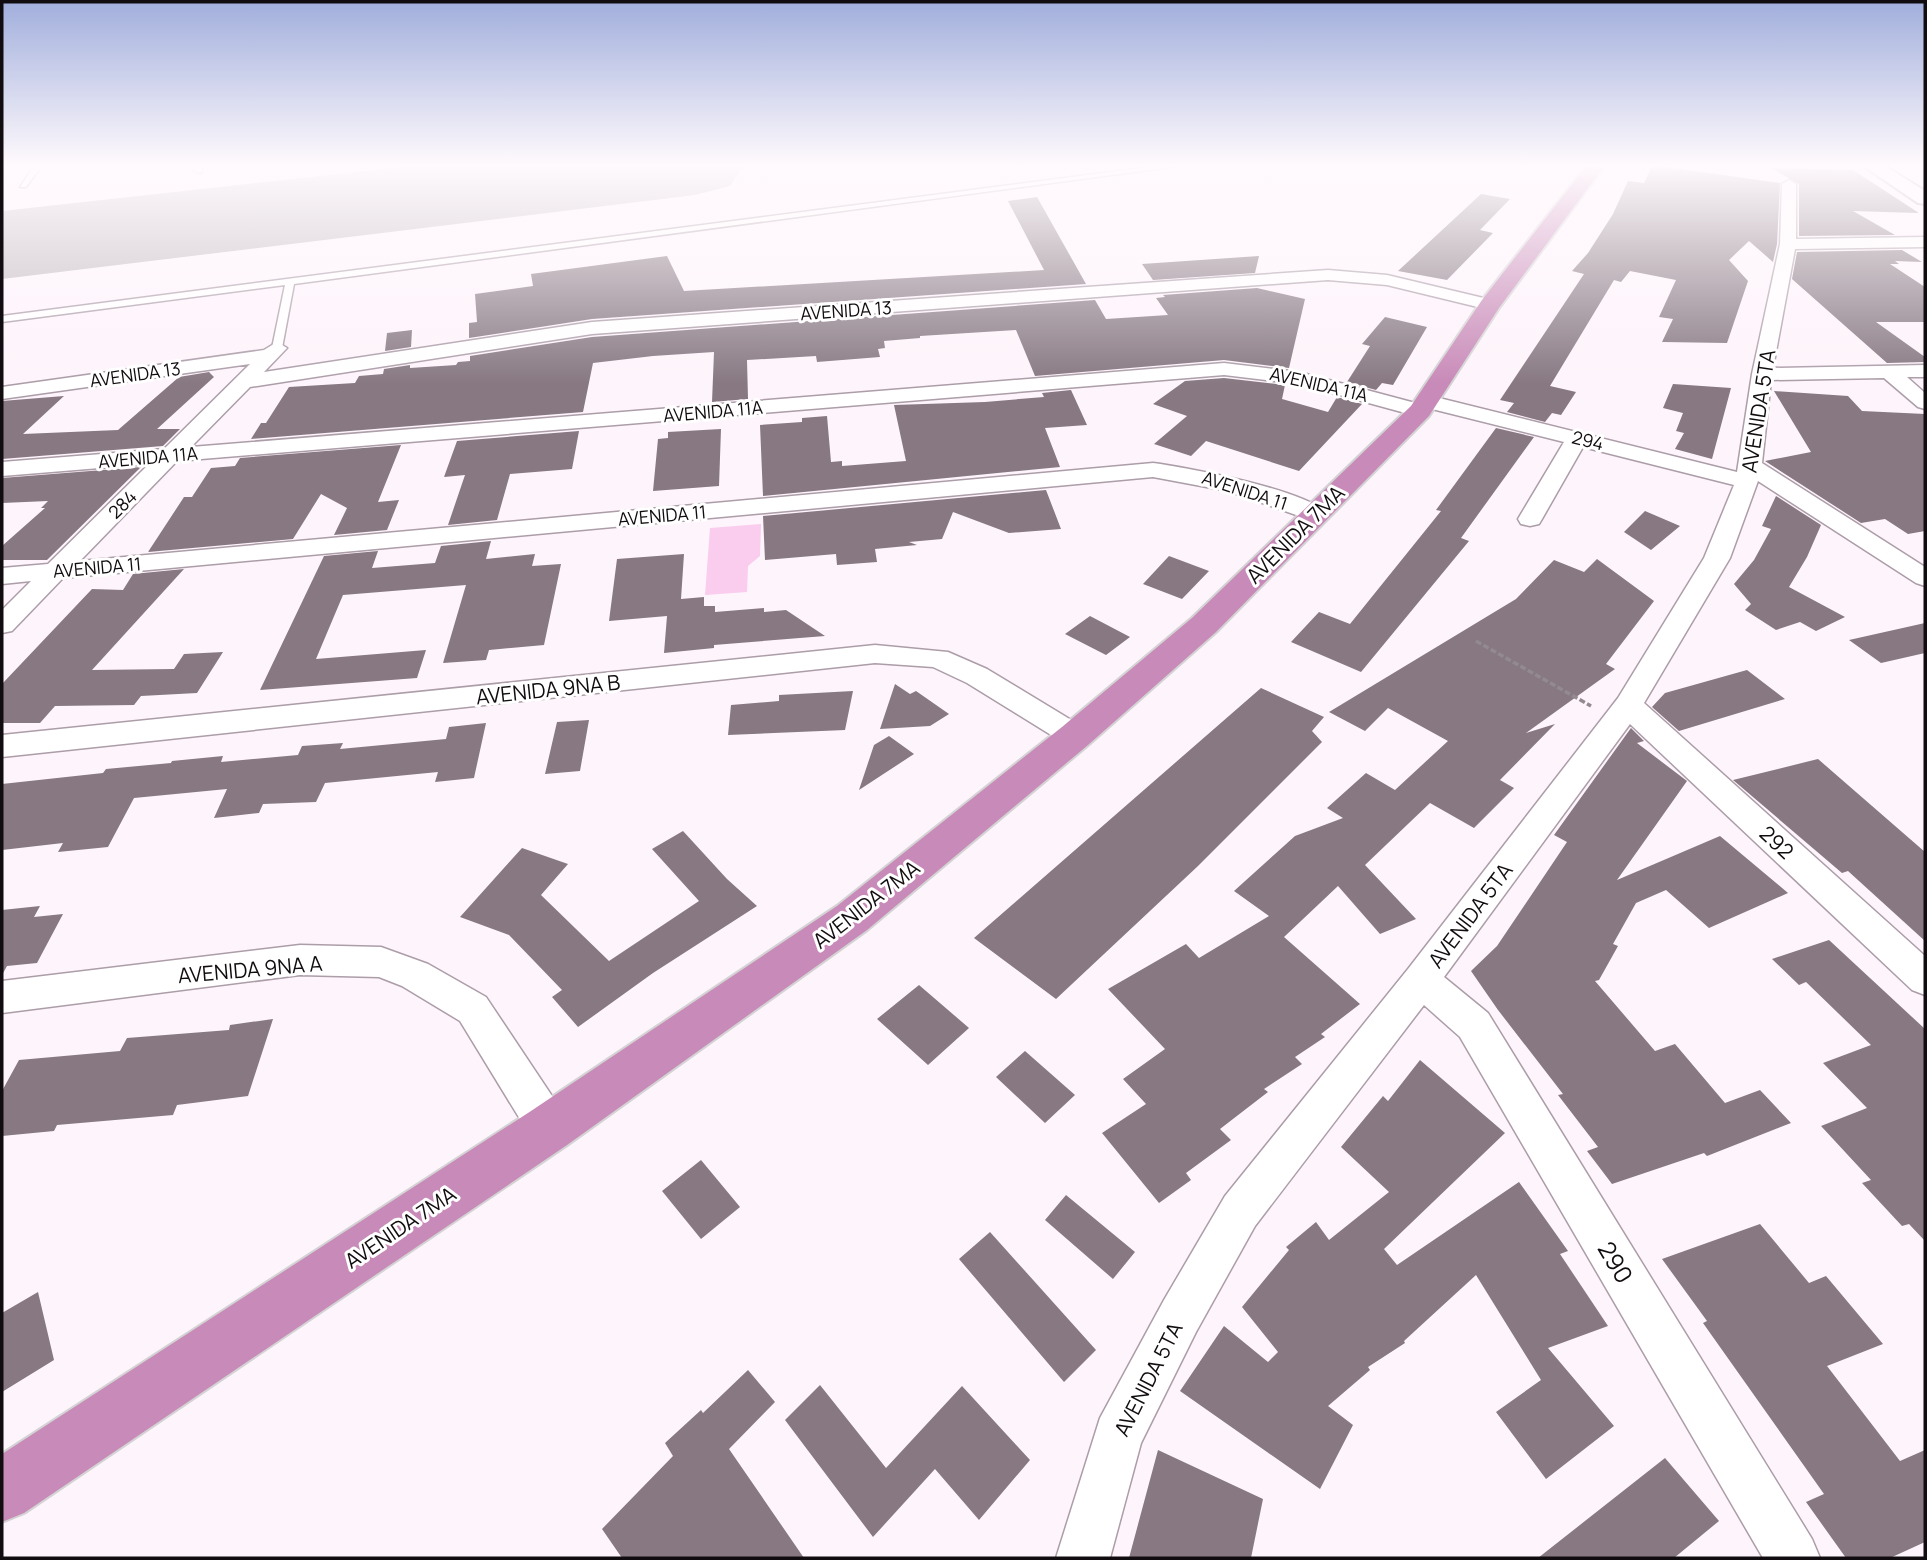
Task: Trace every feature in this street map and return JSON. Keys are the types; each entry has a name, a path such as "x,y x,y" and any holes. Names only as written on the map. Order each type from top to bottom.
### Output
{"highway":[{"name":"AVENIDA 7MA","path":"2,1491 549,1128 852,918 1075,736 1203,625 1316,514 1424,406 1490,305 1544,238"}],"street":[{"name":"AVENIDA 5TA","path":"1083,1558 1118,1436 1180,1315 1240,1211 1421,980 1622,713 1717,558 1749,473 1762,374 1788,238"},
{"path":"1788,244 1925,242"},
{"name":"AVENIDA 13","path":"241,382 592,328 1328,275 1387,280 1490,305"},
{"name":"AVENIDA 13","path":"2,393 273,351"},
{"path":"241,382 273,351"},
{"name":"AVENIDA 11A","path":"2,469 1224,369 1268,371 1424,406"},
{"path":"1762,374 1925,370"},
{"path":"1888,371 1925,403"},
{"name":"284","path":"2,625 241,382"},
{"name":"294","path":"1424,406 1749,473 1925,578"},
{"path":"1530,519 1578,437"},
{"name":"AVENIDA 11","path":"2,576 1153,470 1199,474 1267,494 1316,514"},
{"name":"AVENIDA 9NA B","path":"2,746 875,654 938,658 977,676 1075,736"},
{"name":"292","path":"1622,713 1925,979"},
{"name":"AVENIDA 9NA A","path":"2,997 300,960 381,962 415,975 473,1009 549,1128"},
{"name":"290","path":"1421,980 1474,1025 1793,1558"}],"lane":[{"path":"2,319 628,238"},
{"path":"273,351 290,282"}],"path":[{"path":"1476,641 1622,713"}],"shaded area":[{"path":"761,524 760,556 748,566 747,592 705,595 710,528"}],"building":[{"path":"1027,238 1060,238 1086,284 592,319 469,338 469,323 477,322 475,294 533,286 531,274 667,256 684,291 1044,270"},
{"path":"1434,238 1488,238 1447,280 1398,271"},
{"path":"1598,238 1777,238 1773,262 1749,241 1729,260 1748,281 1727,343 1662,342 1673,319 1659,317 1676,280 1630,271 1621,282 1614,280 1550,386 1576,392 1561,415 1552,413 1545,422 1507,412 1514,403 1500,400 1584,274 1572,271"},
{"path":"1902,250 1922,262 1895,261 1899,264 1890,264 1925,287 1925,322 1876,322 1925,357 1925,362 1887,363 1792,279 1797,252"},
{"path":"1259,256 1255,273 1153,280 1142,264"},
{"path":"1257,288 1305,299 1289,368 1224,360 1035,376 1016,330 920,336 884,341 885,348 878,349 880,357 817,362 816,356 747,360 748,399 712,402 714,352 653,356 593,363 583,412 251,439 261,423 266,423 289,387 355,383 359,376 383,374 384,369 410,365 410,368 456,365 458,362 470,361 470,356 592,337 1095,300 1106,319 1168,315 1156,298 1165,297 1163,295"},
{"path":"1385,317 1427,327 1393,385 1382,383 1376,390 1347,382 1370,346 1362,344"},
{"path":"412,330 411,347 385,351 387,333"},
{"path":"209,372 214,377 157,429 180,429 163,446 2,459 2,401 64,396 23,434 118,430 179,377"},
{"path":"1224,378 1285,385 1282,399 1328,412 1337,397 1362,404 1299,471 1206,441 1191,456 1154,444 1187,416 1153,404 1185,381"},
{"path":"1673,384 1731,388 1712,459 1675,449 1684,433 1676,431 1683,413 1663,408"},
{"path":"1071,390 1087,425 1045,428 1060,467 763,496 760,425 802,422 802,418 827,416 831,462 842,461 842,466 906,461 894,405 1044,397 1042,393"},
{"path":"1774,391 1848,396 1862,411 1925,414 1925,531 1908,534 1885,519 1861,523 1765,461 1811,452"},
{"path":"1496,428 1534,437 1461,538 1469,541 1361,672 1291,642 1319,612 1350,624 1441,511 1436,510"},
{"path":"721,429 719,486 653,491 658,439 668,438 668,432"},
{"path":"579,431 572,469 510,474 497,520 448,525 465,475 444,477 457,441"},
{"path":"401,445 378,502 399,500 387,530 334,535 347,508 321,494 293,539 148,552 184,497 192,497 211,468 235,466 240,458"},
{"path":"141,467 47,560 2,560 2,546 45,508 41,508 48,501 2,503 2,478"},
{"path":"1046,490 1061,529 1009,533 953,512 942,539 909,542 917,545 875,549 877,562 837,565 836,554 765,560 763,516"},
{"path":"1776,496 1821,525 1807,557 1789,587 1845,617 1816,631 1800,622 1776,630 1745,610 1751,604 1734,584 1754,560 1771,529 1762,526"},
{"path":"1645,511 1680,526 1651,550 1624,532"},
{"path":"491,541 486,559 535,554 532,566 561,564 544,645 489,650 486,660 443,663 466,585 343,595 316,659 426,650 417,678 260,690 324,556 378,551 372,568 435,563 441,546"},
{"path":"684,554 681,599 704,597 704,606 715,606 715,612 764,608 764,612 786,610 825,636 714,645 714,648 664,653 667,616 609,621 617,559"},
{"path":"1169,556 1209,571 1182,599 1143,584"},
{"path":"1597,559 1654,601 1606,664 1615,669 1526,733 1555,724 1500,780 1514,788 1474,828 1430,803 1365,865 1416,919 1380,934 1338,886 1284,937 1360,1004 1321,1034 1325,1037 1295,1057 1302,1064 1264,1089 1268,1092 1220,1129 1231,1140 1186,1173 1191,1180 1159,1203 1102,1133 1146,1104 1123,1079 1165,1049 1108,989 1186,944 1199,958 1269,916 1234,891 1295,836 1343,818 1327,808 1366,773 1395,790 1448,741 1388,708 1365,731 1329,712 1516,599 1554,560 1584,572"},
{"path":"184,569 92,670 174,669 184,654 223,652 197,693 141,696 134,705 55,706 40,723 2,723 2,684 92,589 123,590 133,574"},
{"path":"1090,616 1130,637 1106,655 1065,634"},
{"path":"1925,623 1925,653 1881,663 1849,640"},
{"path":"1747,670 1785,699 1679,731 1652,707 1665,693"},
{"path":"895,684 910,694 916,691 949,714 930,726 880,729"},
{"path":"1261,688 1324,717 1312,731 1322,742 1198,866 1056,999 974,938"},
{"path":"853,691 845,730 728,735 731,705 779,701 779,695"},
{"path":"589,720 580,771 545,774 557,722"},
{"path":"486,723 474,778 435,782 438,772 325,783 316,802 263,804 259,813 214,818 227,789 134,798 108,847 58,852 63,843 2,850 2,784 223,756 221,762 298,755 302,746 343,743 340,749 446,739 449,727"},
{"path":"1631,728 1644,741 1637,743 1687,781 1617,880 1720,836 1788,893 1709,928 1666,890 1636,903 1613,944 1618,946 1599,980 1595,981 1655,1051 1675,1044 1725,1103 1760,1090 1791,1123 1707,1156 1704,1153 1612,1184 1587,1151 1598,1147 1558,1095 1563,1094 1471,971 1497,946 1567,842 1554,835"},
{"path":"889,736 914,754 859,790 874,745"},
{"path":"1818,759 1925,852 1925,941 1848,871 1842,873 1733,780"},
{"path":"683,831 727,879 757,906 653,973 578,1027 552,997 562,990 509,935 460,917 522,848 568,864 541,895 609,961 699,901 652,849"},
{"path":"40,906 34,917 63,914 37,963 7,966 2,975 2,910"},
{"path":"1829,940 1925,1029 1925,1241 1909,1224 1902,1226 1862,1183 1871,1180 1821,1126 1867,1108 1823,1063 1871,1045 1806,982 1799,985 1772,959"},
{"path":"919,985 969,1028 928,1065 877,1019"},
{"path":"273,1019 248,1096 177,1105 173,1115 57,1125 54,1131 2,1136 2,1091 19,1060 120,1051 127,1038 229,1030 230,1025"},
{"path":"1025,1051 1075,1095 1045,1123 996,1077"},
{"path":"1420,1060 1505,1133 1384,1249 1397,1265 1519,1182 1568,1251 1560,1254 1608,1326 1548,1348 1614,1426 1546,1479 1496,1412 1541,1380 1476,1275 1404,1341 1405,1343 1368,1367 1370,1370 1328,1406 1353,1425 1320,1489 1180,1391 1224,1326 1268,1362 1278,1352 1242,1307 1289,1250 1286,1247 1316,1222 1329,1240 1389,1192 1341,1147 1383,1096 1388,1101"},
{"path":"701,1160 740,1207 701,1239 662,1191"},
{"path":"1066,1195 1135,1252 1113,1279 1045,1220"},
{"path":"1760,1224 1809,1283 1826,1276 1883,1344 1827,1366 1900,1461 1925,1450 1925,1542 1890,1558 1846,1558 1806,1502 1824,1494 1703,1323 1707,1321 1662,1259"},
{"path":"990,1232 1096,1350 1064,1382 959,1259"},
{"path":"38,1292 54,1360 2,1392 2,1313"},
{"path":"748,1370 775,1402 729,1449 804,1558 622,1558 602,1529 673,1456 665,1443 701,1410 703,1413"},
{"path":"820,1385 886,1468 962,1386 1030,1460 979,1520 935,1469 873,1537 785,1420"},
{"path":"1158,1450 1263,1499 1251,1558 1129,1558"},
{"path":"1665,1458 1719,1521 1674,1558 1538,1558"}],"runway":[{"path":"2,245 64,238"}]}
